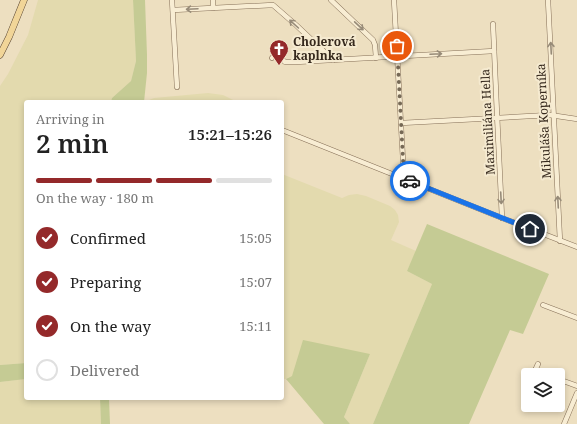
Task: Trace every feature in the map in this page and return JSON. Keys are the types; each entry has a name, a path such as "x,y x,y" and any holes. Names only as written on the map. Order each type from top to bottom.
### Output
{"main road":[{"path":"0,55 24,0"}],"street":[{"path":"172,0 177,87"},
{"path":"213,0 214,8"},
{"path":"331,0 373,40 376,58"},
{"path":"394,0 404,178"},
{"name":"Mikuláša Koperníka","path":"548,0 560,241"},
{"path":"173,10 214,8 273,2 333,60"},
{"name":"Maximiliána Hella","path":"493,24 502,218"},
{"path":"272,58 276,54 285,62 494,51"},
{"path":"401,122 554,115 577,118"},
{"path":"284,131 577,247"},
{"path":"543,305 577,318"},
{"path":"536,368 538,364"},
{"path":"565,382 577,386"},
{"path":"564,424 577,393"}],"shaded area":[{"path":"38,0 133,0 136,61 131,81 112,100 24,100 24,363 0,365 0,86 8,74 28,35"},
{"path":"208,93 223,95 233,100 149,100 154,98"},
{"path":"284,175 342,198 357,194 390,206 398,215 399,222 391,240 416,251 407,271 432,284 373,424 350,424 344,417 370,354 284,379"},
{"path":"24,379 24,400 100,400 101,424 0,424 0,382"}],"green space":[{"path":"133,0 145,0 147,73 144,100 112,100 131,81 136,61"},
{"path":"381,39 389,39 390,52 382,53"},
{"path":"427,224 549,274 523,334 510,330 469,424 373,424 432,284 407,271"},
{"path":"303,340 370,354 344,417 350,424 324,424 286,379 292,376"},
{"path":"24,363 24,379 0,382 0,365"},
{"path":"100,400 109,400 110,424 101,424"}],"way so far":[{"path":"397,46 404,178 410,181"}],"place":[{"name":"Cholerová kaplnka","path":"279,66"}],"route":[{"path":"410,181 530,229"}]}
